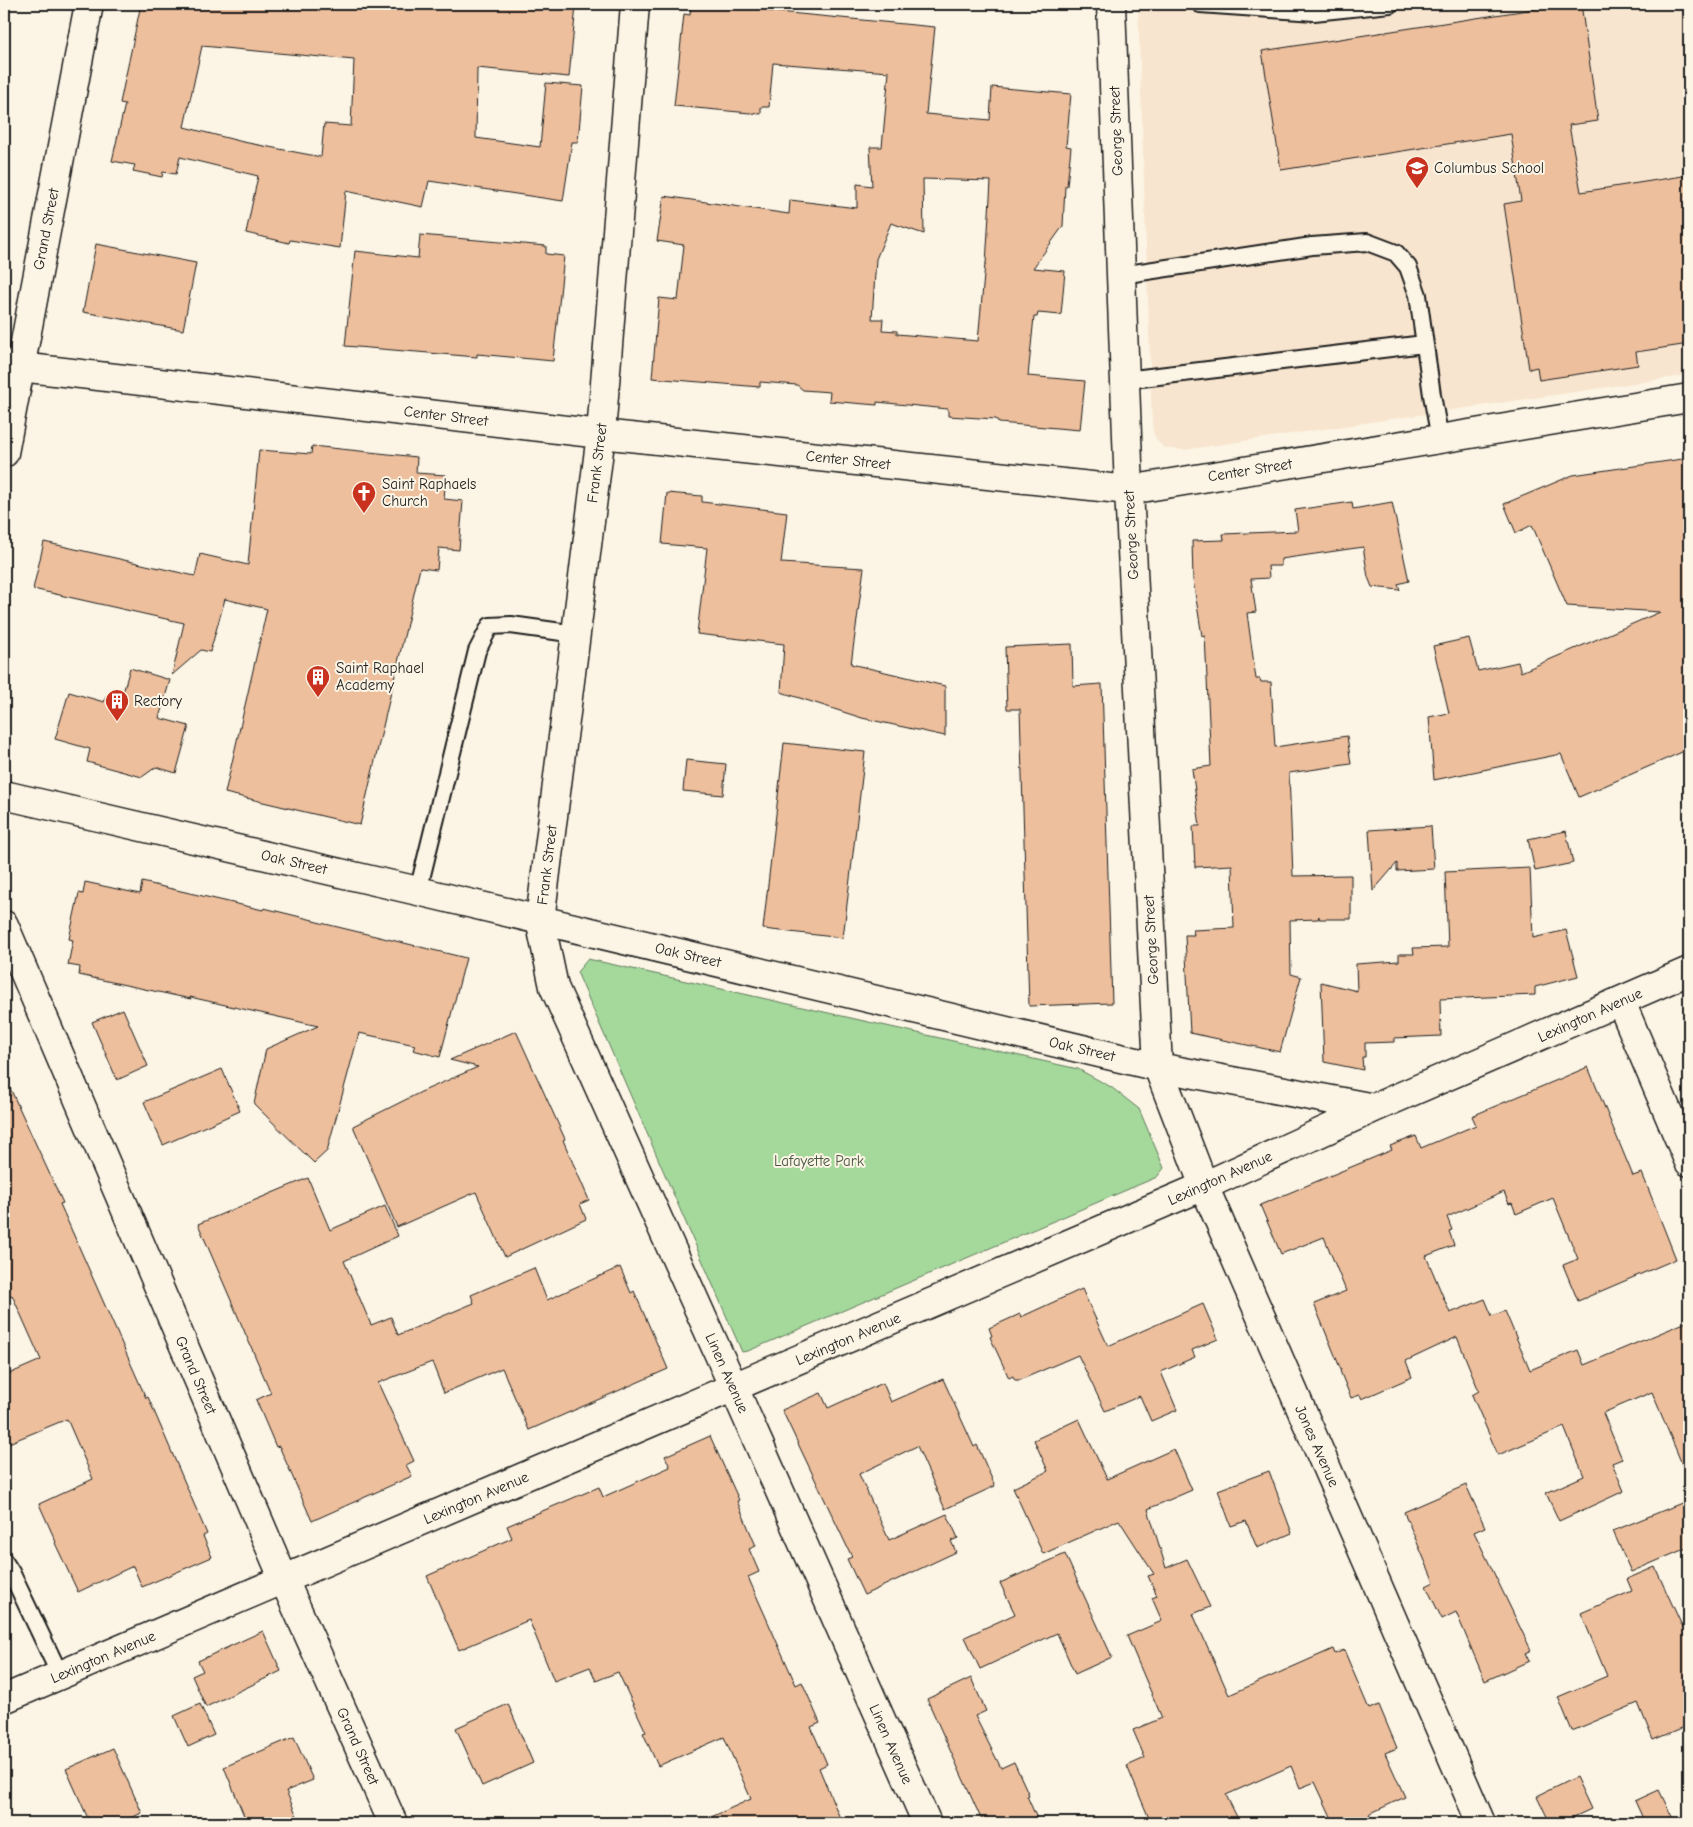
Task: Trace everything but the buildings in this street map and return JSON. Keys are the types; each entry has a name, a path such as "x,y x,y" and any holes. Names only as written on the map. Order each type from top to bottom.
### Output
{"street":[{"name":"Grand Street","path":"4,453 12,365 89,4"},
{"name":"Frank Street","path":"540,920 601,434 635,4"},
{"name":"George Street","path":"1111,4 1129,490 1158,1067"},
{"name":"Center Street","path":"12,365 601,434 1129,490 1689,398"},
{"name":"Oak Street","path":"4,795 418,891 1158,1067 1374,1108"},
{"name":"Linen Avenue","path":"540,920 554,987 926,1823"},
{"name":"Grand Street","path":"4,925 284,1580 393,1823"},
{"name":"Lexington Avenue","path":"4,1699 1204,1186 1374,1108 1689,971"},
{"path":"1621,1002 1689,1162"},
{"name":"Jones Avenue","path":"1158,1067 1204,1186 1481,1823"}],"lane":[{"path":"1200,4 1314,12 1390,4"},
{"path":"1121,276 1312,246 1367,242 1396,253 1408,267 1418,295 1440,439"},
{"path":"1125,380 1424,344"},
{"path":"418,891 477,651 490,626 511,625 576,634"},
{"path":"4,1562 11,1572 60,1675"}],"shaded area":[{"name":"Columbus School","path":"1138,4 1689,4 1689,375 1184,450 1163,447 1154,435 1152,425"}],"green space":[{"name":"Lafayette Park","path":"588,959 1078,1069 1111,1087 1139,1109 1164,1168 1157,1177 742,1352 577,972"}],"place":[{"name":"Columbus School","path":"1417,189"},
{"name":"Saint Raphaels Church","path":"364,514"},
{"name":"Saint Raphael Academy","path":"318,698"},
{"name":"Rectory","path":"117,722"}]}
